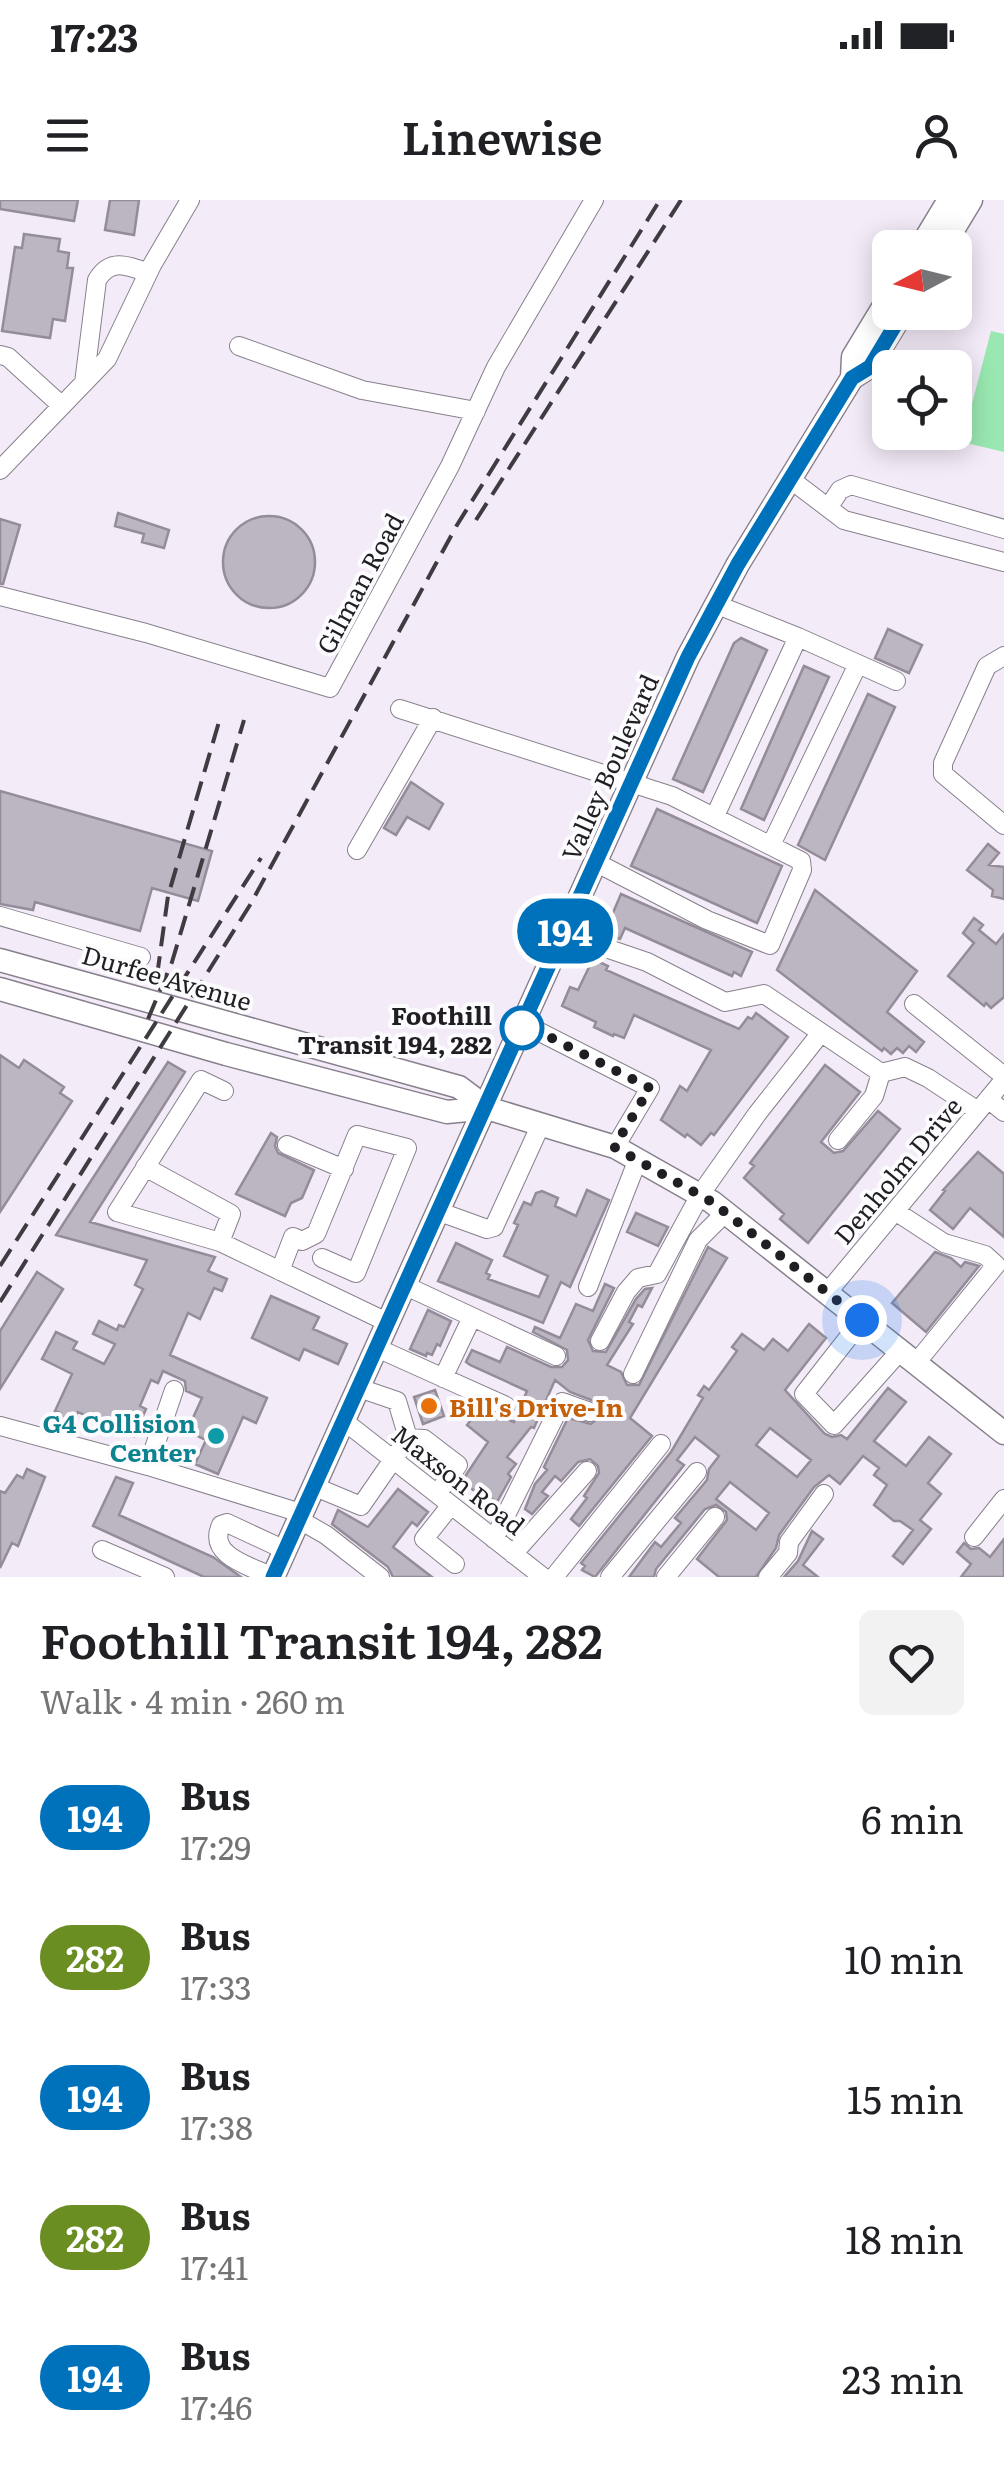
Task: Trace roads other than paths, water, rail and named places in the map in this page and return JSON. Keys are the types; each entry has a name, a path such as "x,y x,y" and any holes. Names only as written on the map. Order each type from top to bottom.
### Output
{"main road":[{"path":"931,230 949,200"},
{"path":"953,230 971,200"},
{"name":"Valley Boulevard","path":"852,378 852,357 872,325"},
{"name":"Valley Boulevard","path":"273,1577 714,604 852,378 870,367 892,330"},
{"name":"Durfee Avenue","path":"0,960 458,1088 487,1108 614,1147 725,1212 1004,1433"},
{"name":"Durfee Avenue","path":"0,989 448,1112 487,1108"}],"street":[{"path":"0,470 108,359 148,273 190,200"},
{"name":"Gilman Road","path":"0,596 146,633 330,688 450,466 496,367 594,200"},
{"path":"84,383 97,280 104,269 125,264 148,273"},
{"path":"240,346 362,390 476,411"},
{"path":"0,356 8,357 62,406"},
{"path":"790,478 844,520 1004,562"},
{"path":"828,508 840,490 851,485 1004,529"},
{"path":"714,604 798,636 896,681"},
{"path":"715,816 798,636"},
{"path":"1004,656 988,666 943,763 943,774 1004,826"},
{"path":"771,845 858,664"},
{"path":"400,709 632,780 771,845 801,861 802,870 770,945 707,920 597,863"},
{"path":"358,850 433,718"},
{"path":"0,916 141,957"},
{"path":"557,949 596,944 647,962 725,1002 764,994 881,1073 905,1066 948,1090 1004,1112"},
{"path":"914,1004 1004,1078"},
{"path":"524,1024 650,1088 614,1147"},
{"path":"600,1341 626,1292 638,1278 657,1274 700,1195 820,1034"},
{"path":"838,1140 874,1096 881,1073"},
{"name":"Denholm Drive","path":"828,1293 1004,1078"},
{"path":"224,1091 201,1080 117,1212 220,1242 389,1322"},
{"path":"440,1212 487,1229 494,1226 541,1124"},
{"path":"280,1270 293,1238 302,1241 316,1234 357,1134 406,1148 356,1272 322,1258"},
{"path":"287,1145 344,1170"},
{"path":"588,1287 638,1159"},
{"path":"146,1167 231,1214 220,1242"},
{"path":"862,1320 804,1394 834,1425 908,1357 996,1265 985,1255 944,1243 895,1211"},
{"path":"632,1374 698,1240 725,1212"},
{"path":"406,1286 556,1356"},
{"path":"443,1378 472,1317"},
{"path":"378,1348 506,1406"},
{"path":"314,1486 362,1506 408,1438 397,1402 359,1388"},
{"path":"148,1466 174,1390"},
{"path":"494,1538 562,1402 590,1412"},
{"name":"Maxson Road","path":"344,1421 543,1577"},
{"path":"0,1426 148,1466 300,1516 380,1577"},
{"path":"408,1438 424,1439 458,1465 424,1540 455,1564"},
{"path":"554,1577 662,1444"},
{"path":"513,1554 587,1471"},
{"path":"610,1577 696,1472"},
{"path":"768,1577 824,1494"},
{"path":"974,1537 1004,1499"},
{"path":"666,1577 715,1518"},
{"path":"273,1577 224,1552 218,1545 217,1534 226,1523 285,1550"},
{"path":"102,1550 165,1577"}],"railway":[{"path":"0,1302 250,905 457,525 660,200"},
{"path":"476,520 681,200"},
{"path":"157,976 168,896 221,715"},
{"path":"148,1019 172,962 244,720"},
{"path":"0,1266 261,858"}],"place":[{"name":"Foothill Transit 194, 282","path":"522,1028"},
{"name":"Bill's Drive-In","path":"429,1406"},
{"name":"G4 Collision Center","path":"216,1436"}]}
